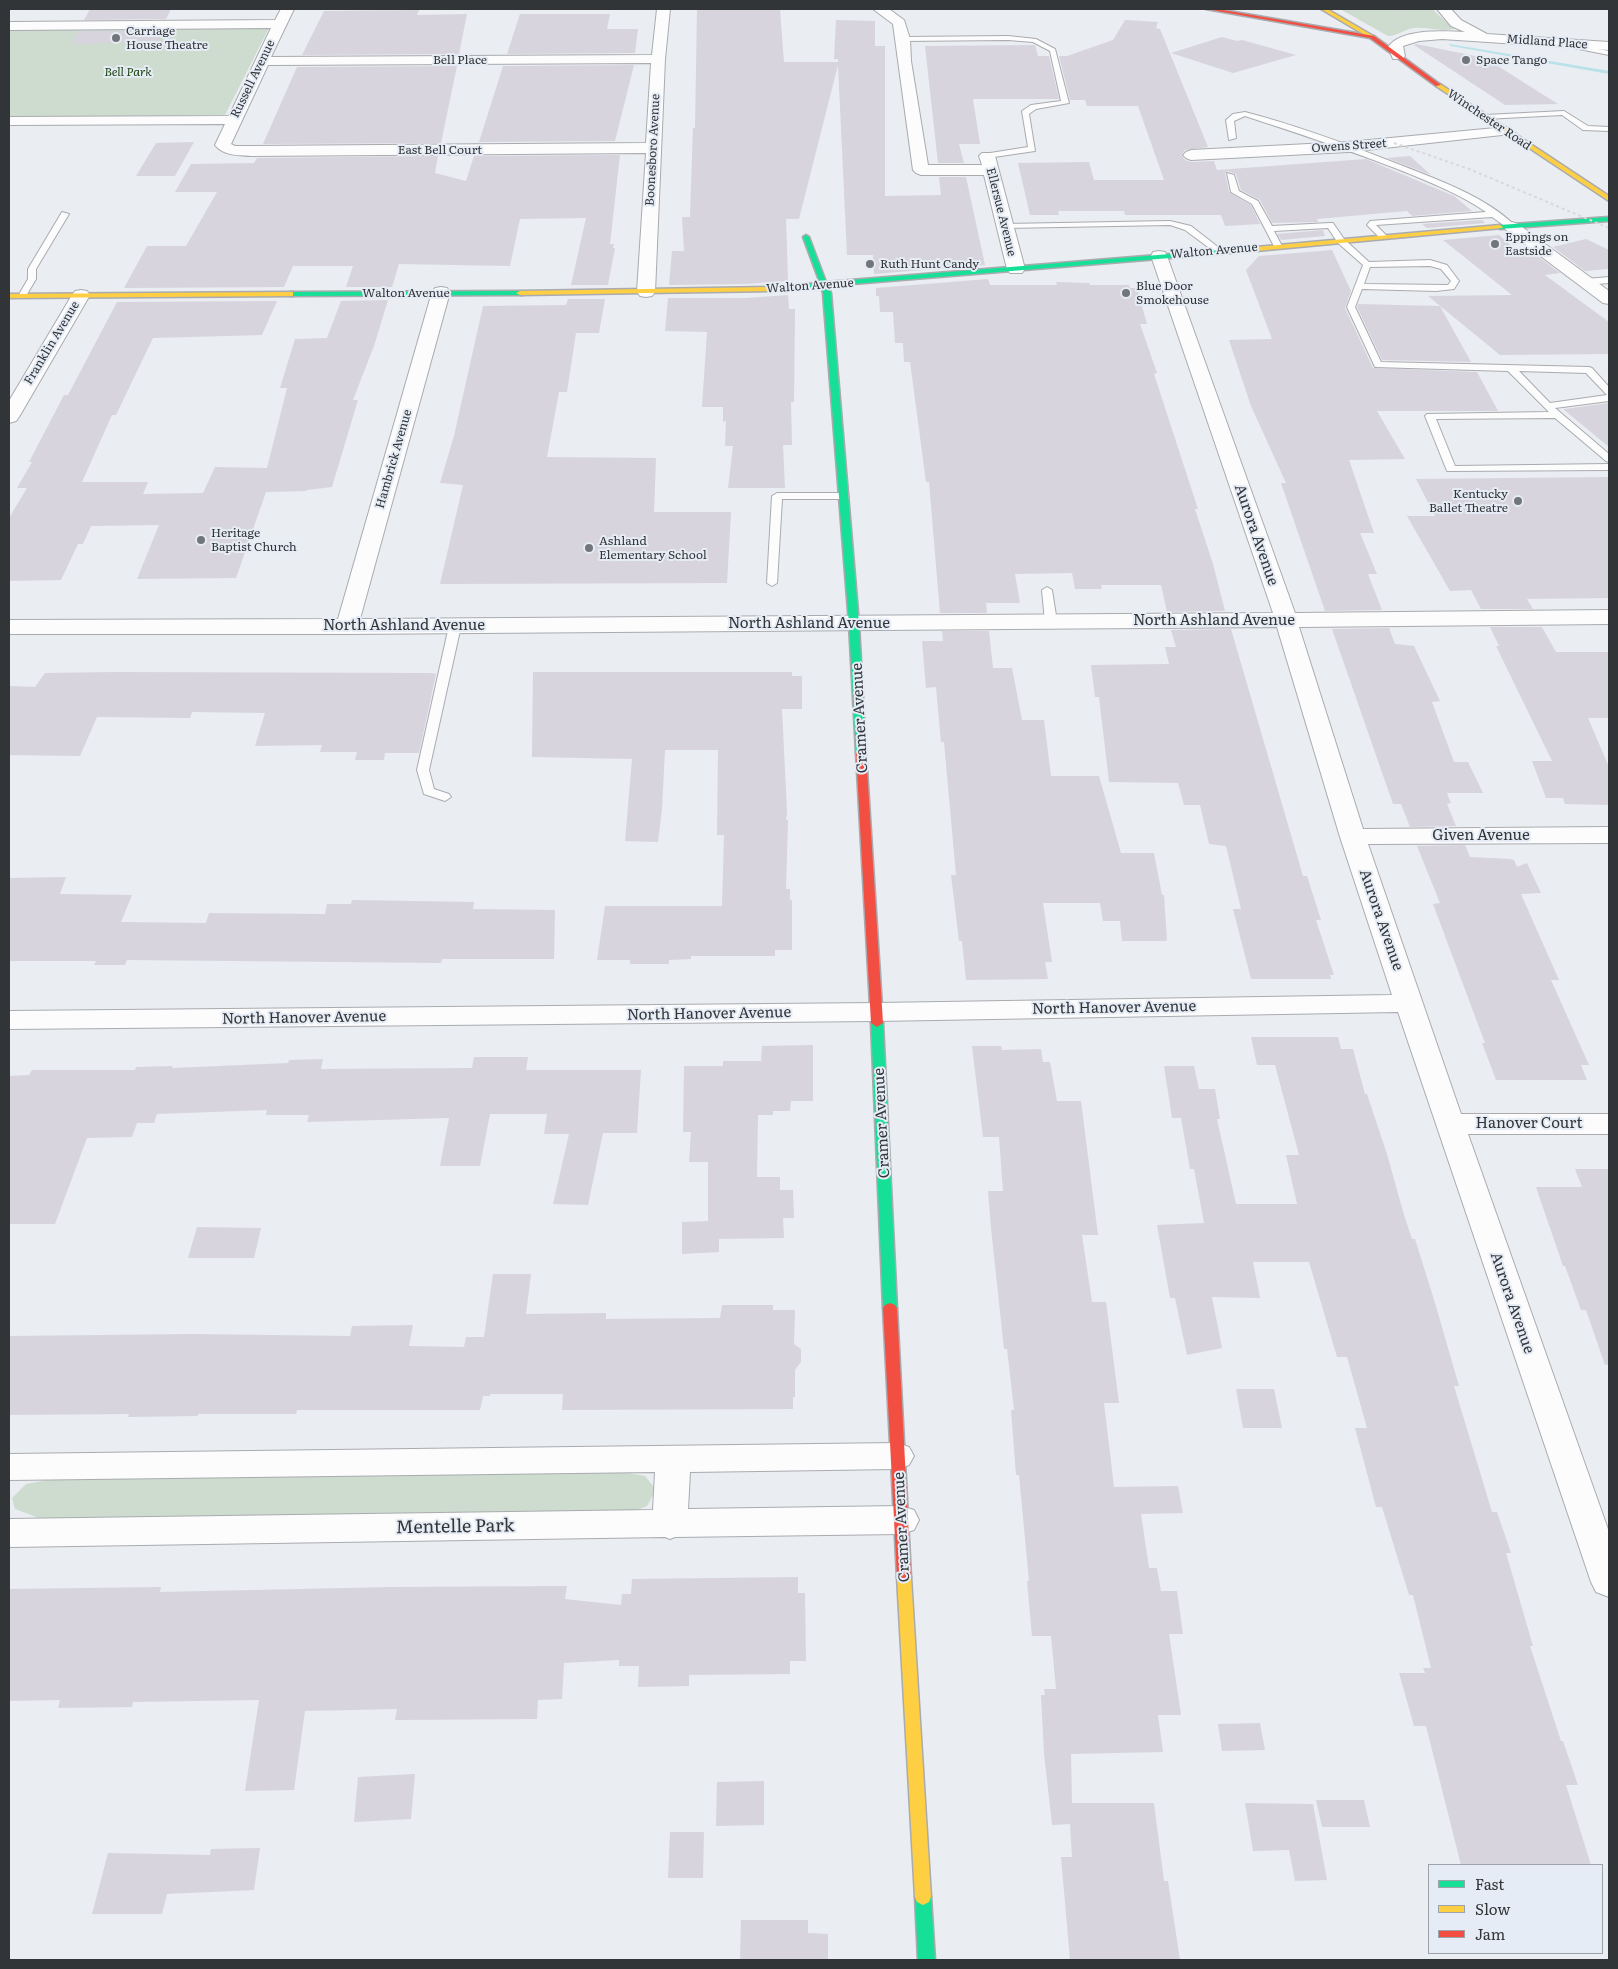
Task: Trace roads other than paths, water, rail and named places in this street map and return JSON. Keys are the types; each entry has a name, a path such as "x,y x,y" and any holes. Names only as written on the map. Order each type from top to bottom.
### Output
{"street":[{"name":"Russell Avenue","path":"226,148 223,145 233,120 287,9"},
{"name":"Boonesboro Avenue","path":"646,292 658,59 664,9"},
{"path":"879,9 889,14 899,23 903,38 904,61 921,170 989,163"},
{"path":"1209,9 1372,37"},
{"name":"Winchester Road","path":"1324,9 1372,37 1506,131 1609,199"},
{"name":"Midland Place","path":"1444,9 1456,23 1485,37"},
{"path":"9,26 280,24"},
{"name":"Midland Place","path":"1398,56 1395,47 1398,43 1418,37 1442,35 1609,46"},
{"name":"Bell Place","path":"261,61 658,59"},
{"path":"9,121 233,120"},
{"name":"Owens Street","path":"1191,155 1348,147 1506,131"},
{"name":"East Bell Court","path":"226,148 251,151 654,148"},
{"name":"Ellersue Avenue","path":"989,163 1016,269"},
{"name":"Walton Avenue","path":"9,296 746,291 826,286 1159,256 1609,219"},
{"path":"1512,227 1609,299"},
{"name":"Cramer Avenue","path":"806,237 826,286 854,624 877,1012 897,1456 927,1960"},
{"name":"Aurora Avenue","path":"1159,256 1286,620 1353,837 1450,1124 1601,1533 1609,1582"},
{"name":"Hambrick Avenue","path":"347,627 441,292"},
{"name":"Franklin Avenue","path":"9,417 81,295"},
{"name":"North Ashland Avenue","path":"9,627 854,624 1609,617"},
{"name":"Given Avenue","path":"1353,837 1609,835"},
{"name":"North Hanover Avenue","path":"9,1020 877,1012 1409,1003"},
{"name":"Hanover Court","path":"1450,1124 1609,1124"},
{"path":"9,1468 897,1456"},
{"path":"670,1525 673,1460"},
{"name":"Mentelle Park","path":"9,1533 670,1525 901,1520"}],"lane":[{"path":"903,38 1008,38 1034,40 1053,50 1065,103 1034,108 1024,113 1032,149 989,163"},
{"path":"1546,42 1609,53"},
{"path":"1486,117 1564,113 1586,128 1609,129"},
{"path":"1232,138 1230,120 1236,116 1246,114 1348,147 1452,190 1477,202 1512,227"},
{"path":"1230,175 1235,192 1255,203 1278,246"},
{"path":"22,296 32,279 32,269 64,214"},
{"path":"1384,238 1371,225 1378,222 1495,214"},
{"path":"1005,226 1170,223 1188,228 1219,251"},
{"path":"1269,229 1330,225 1341,241 1367,265 1430,263 1444,267 1455,281 1451,287 1436,288 1360,286"},
{"path":"1367,265 1360,286 1350,306 1378,364 1589,370 1609,394"},
{"path":"1586,282 1609,280"},
{"path":"1512,368 1556,415 1609,459"},
{"path":"1548,406 1609,398"},
{"path":"1556,415 1430,416 1451,469 1609,467"},
{"path":"772,583 776,496 844,496"},
{"path":"1047,590 1051,622"},
{"path":"445,797 428,791 423,770 455,626"}],"waterway":[{"path":"1451,45 1609,73"}],"railway":[{"path":"1394,143 1469,169 1609,228"}],"place":[{"name":"Carriage House Theatre","path":"116,38"},
{"name":"Space Tango","path":"1466,60"},
{"name":"Eppings on Eastside","path":"1495,244"},
{"name":"Ruth Hunt Candy","path":"870,264"},
{"name":"Blue Door Smokehouse","path":"1126,293"},
{"name":"Kentucky Ballet Theatre","path":"1518,501"},
{"name":"Heritage Baptist Church","path":"201,540"},
{"name":"Ashland Elementary School","path":"589,548"}],"park label":[{"name":"Bell Park","path":"128,72"}]}
